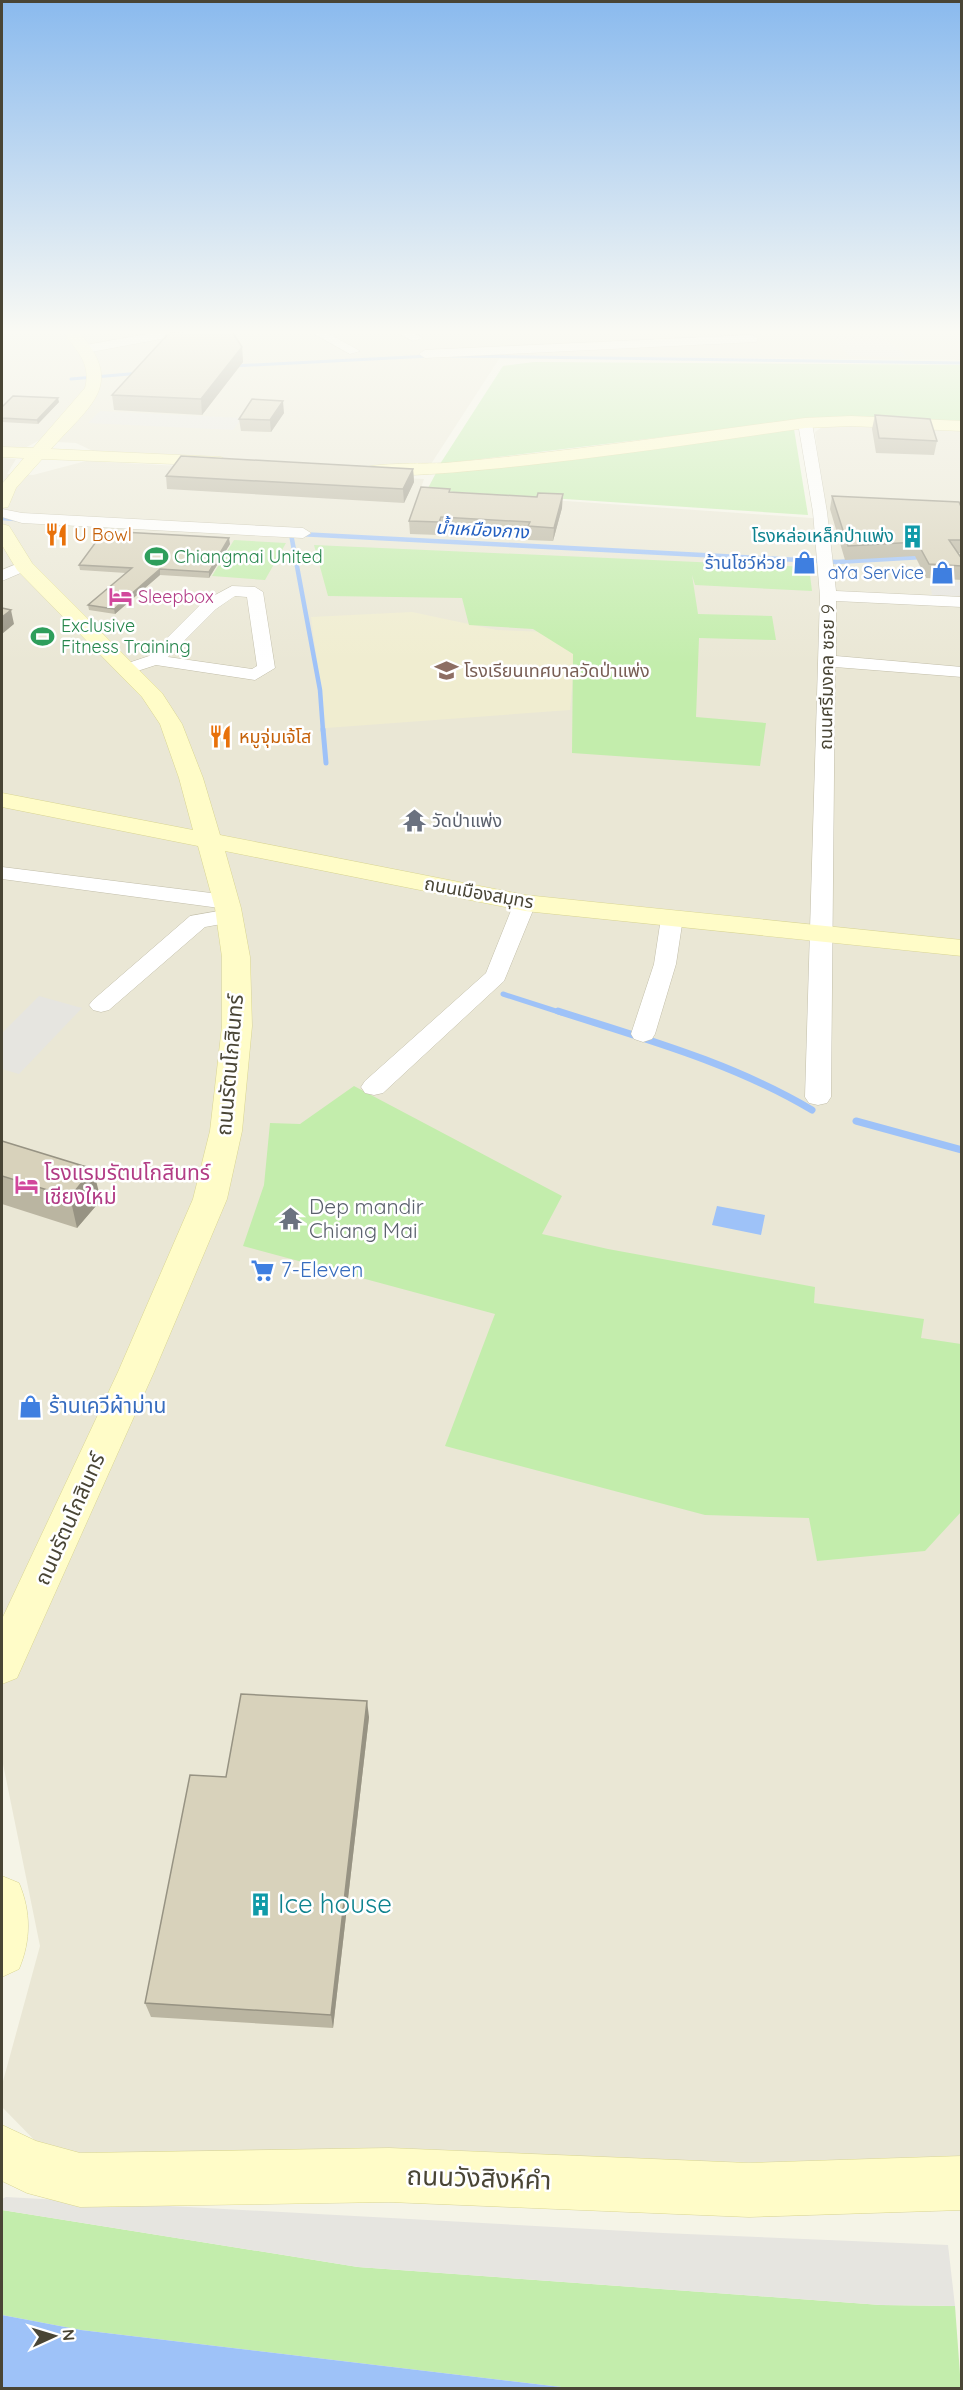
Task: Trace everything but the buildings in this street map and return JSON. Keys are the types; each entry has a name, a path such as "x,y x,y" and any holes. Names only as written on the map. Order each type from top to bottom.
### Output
{"street":[{"path":"2,503 10,485 48,442"},
{"path":"65,442 69,447 103,456"},
{"path":"352,469 439,469 658,442"},
{"name":"ถนนศรีมงคล ซอย 9","path":"808,442 820,512 828,596 818,1097"},
{"path":"2,452 234,463"},
{"path":"10,485 43,466 103,456"},
{"path":"2,513 22,518 303,533"},
{"name":"ถนนรัตนโกสินทร์","path":"2,1664 136,1372 210,1199 226,1131 237,1026 236,957 228,909 210,842 171,724 151,693 24,566 3,533"},
{"path":"2,576 24,566"},
{"path":"128,669 154,660 210,605 232,591 255,592 266,668 255,675 154,660"},
{"path":"828,596 962,602"},
{"path":"827,661 962,672"},
{"name":"ถนนเมืองสมุทร","path":"2,800 525,903 962,948"},
{"path":"236,957 247,907 240,872 252,862 284,856"},
{"path":"2,873 228,909"},
{"path":"374,1086 496,976 525,903"},
{"path":"101,1005 198,921 228,909"},
{"path":"643,1034 665,964 672,918"},
{"path":"2,1900 4,1906 2,1952"},
{"name":"ถนนวังสิงห์คำ","path":"2,2152 27,2166 80,2180 389,2175 749,2190 962,2183"}],"shaded area":[{"path":"2,442 37,442 21,450 2,449"},
{"path":"48,442 446,442 431,464 400,467 95,452 76,443"},
{"path":"816,442 961,442 961,2165 46,2152 2,2107 2,2085 40,1946 2,1759 2,458 16,459 7,474 33,475 86,461 424,479 420,491 826,519"},
{"path":"930,581 961,582 961,596 932,595"},
{"name":"โรงเรียนเทศบาลวัดป่าแพ่ง","path":"412,612 497,630 577,633 570,710 326,728 311,617"},
{"path":"39,996 82,1008 19,1074 2,1069 2,1033"},
{"path":"6,2197 663,2233 948,2245 955,2306 881,2305 358,2267 2,2210 2,2199"}],"green space":[{"path":"454,442 626,442 440,464"},
{"path":"692,442 796,442 808,515 427,490 436,473"},
{"path":"234,540 286,543 265,580 212,576"},
{"path":"314,545 809,567 812,591 695,585 692,575 698,614 772,616 776,640 699,638 696,717 766,723 760,766 572,753 573,654 533,629 469,625 462,598 328,596"},
{"path":"354,1086 562,1196 542,1234 608,1249 815,1287 814,1303 924,1319 921,1338 961,1344 961,1512 925,1551 817,1561 809,1518 705,1515 445,1446 495,1314 243,1246 264,1185 270,1123 300,1124"},
{"path":"2,2210 358,2267 881,2305 955,2306 961,2388 570,2388 81,2330 2,2315"}],"water":[{"path":"717,1206 765,1215 761,1235 712,1225"},
{"path":"2,2315 81,2330 570,2388 2,2388"}],"waterway":[{"name":"น้ำเหมืองกาง","path":"2,518 15,519"},
{"path":"291,534 320,690 323,731"},
{"name":"น้ำเหมืองกาง","path":"299,534 837,562 923,557"},
{"path":"323,729 326,763"},
{"path":"503,994 562,1013"},
{"path":"558,1011 720,1065 782,1093 812,1110"},
{"path":"856,1121 962,1150"}],"place":[{"name":"U Bowl","path":"56,535"},
{"name":"โรงหล่อเหล็กป่าแพ่ง","path":"912,536"},
{"name":"Chiangmai United","path":"156,557"},
{"name":"ร้านโชว์ห่วย","path":"804,563"},
{"name":"aYa Service","path":"942,573"},
{"name":"Sleepbox","path":"120,597"},
{"name":"Exclusive Fitness Training","path":"43,636"},
{"name":"โรงเรียนเทศบาลวัดป่าแพ่ง","path":"446,671"},
{"name":"หมูจุ่มเจ้โส","path":"221,737"},
{"name":"วัดป่าแพ่ง","path":"414,821"},
{"name":"โรงแรมรัตนโกสินทร์ เชียงใหม่","path":"26,1185"},
{"name":"Dep mandir Chiang Mai","path":"291,1219"},
{"name":"7-Eleven","path":"263,1270"},
{"name":"ร้านเควีผ้าม่าน","path":"31,1406"},
{"name":"Ice house","path":"260,1904"}]}
